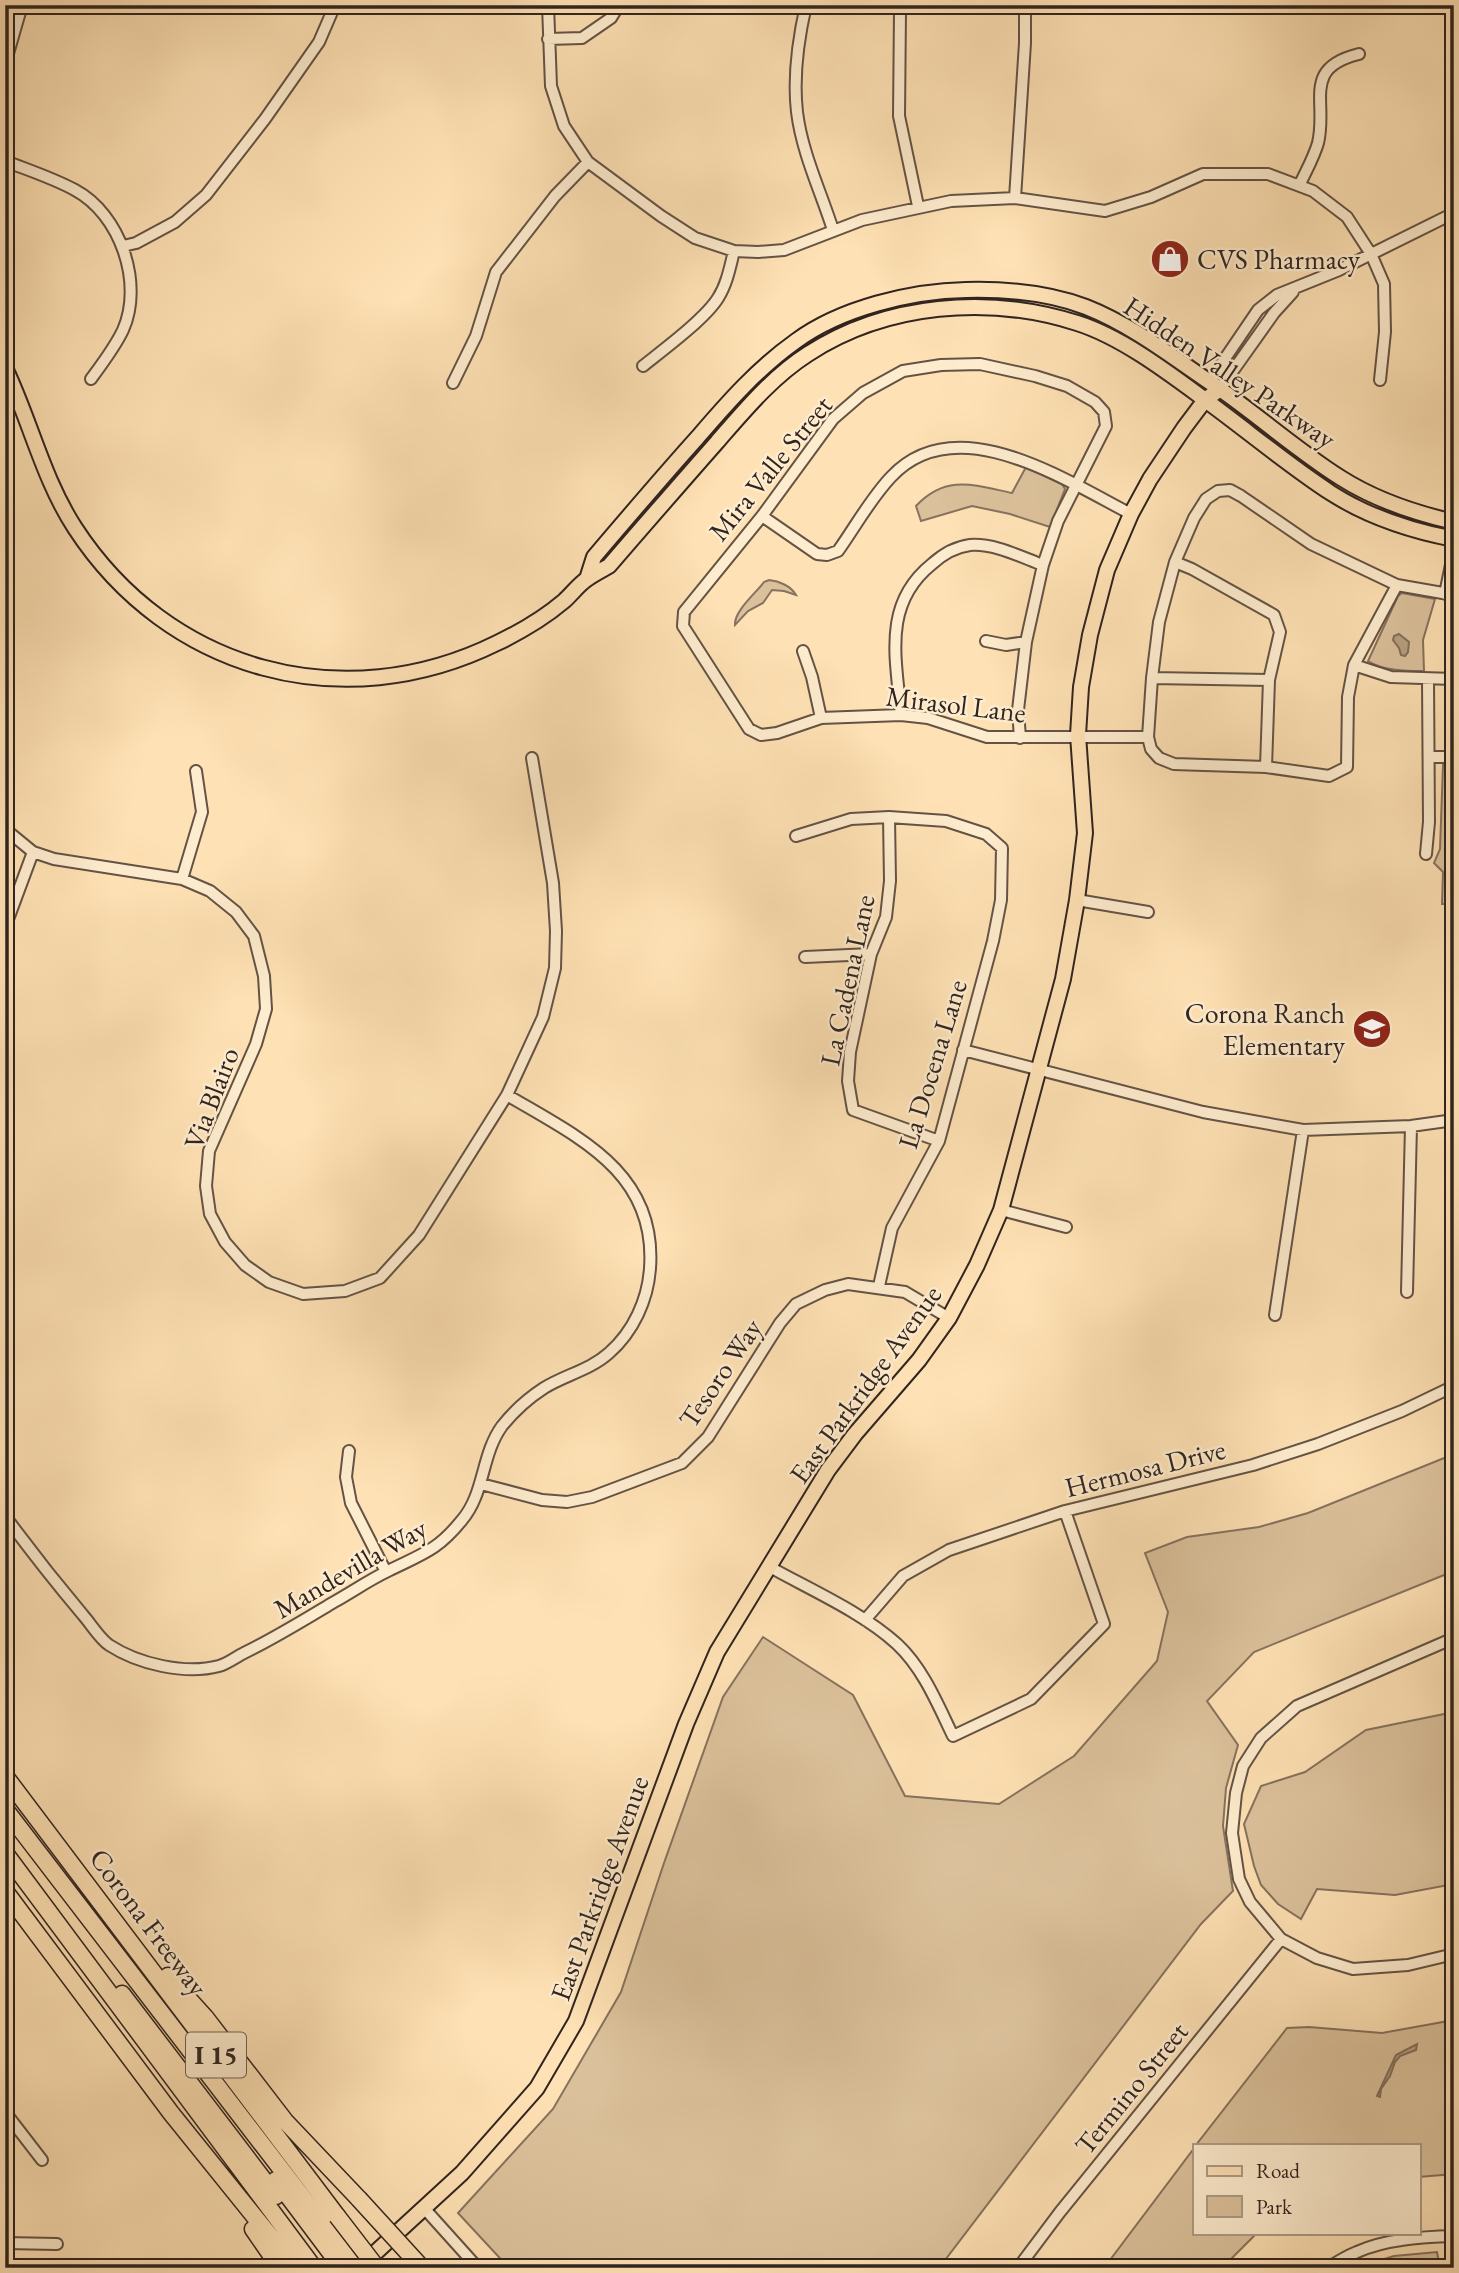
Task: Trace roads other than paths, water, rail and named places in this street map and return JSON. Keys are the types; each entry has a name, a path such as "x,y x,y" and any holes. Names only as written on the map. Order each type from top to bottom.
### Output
{"highway":[{"name":"Corona Freeway","path":"5,1776 94,1894 303,2246 377,2268"},
{"path":"5,1809 60,1883 303,2246 314,2268"},
{"path":"5,1853 36,1894 136,2011 303,2246 331,2268"},
{"name":"I 15","path":"5,1891 171,2113 303,2246"},
{"path":"94,1894 205,2017 285,2121 422,2268"},
{"path":"303,2246 342,2268"},
{"path":"303,2246 358,2268"}],"main road":[{"name":"Hidden Valley Parkway","path":"587,579 594,557 739,390 773,359 799,339 844,316 893,299 936,290 1028,292 1085,307 1132,330 1342,479 1389,502 1427,516 1454,522"},
{"name":"Hidden Valley Parkway","path":"5,368 10,396 56,493 96,558 121,586 151,612 201,644 235,660 272,671 309,677 377,678 416,673 454,662 531,625 563,602 587,579 610,566 751,402 808,354 850,332 898,316 937,308 1025,310 1079,323 1123,345 1205,400 1332,494 1392,522 1422,533 1454,539"},
{"name":"East Parkridge Avenue","path":"358,2268 462,2173 537,2088 576,2021 685,1724 717,1652 828,1470 855,1434 919,1360 949,1318 977,1265 1001,1210 1063,979 1086,833 1078,735 1082,687 1090,635 1107,570 1131,514 1154,473 1214,386"}],"street":[{"path":"5,64 22,5"},
{"path":"123,246 136,243 175,222 206,195 265,119 319,42 335,5"},
{"path":"548,5 551,86 564,126 588,162 660,216 695,237 734,251 785,250 862,220 918,206 951,201 1015,198 1105,211 1151,197 1203,174 1268,174 1300,184 1347,217 1371,254 1384,285 1380,380"},
{"path":"548,39 582,38 611,18 619,5"},
{"path":"806,5 798,52 797,112 804,147 833,230"},
{"path":"1015,198 1025,5"},
{"path":"900,11 900,116 918,206"},
{"path":"1300,184 1318,142 1322,76 1331,65 1342,58 1359,54"},
{"path":"5,161 76,190 100,209 123,246 130,277 130,303 123,329 91,379"},
{"path":"453,383 476,335 496,272 555,196 588,162"},
{"path":"1214,386 1295,290 1454,213"},
{"path":"643,366 680,336 717,300 728,277 734,251"},
{"name":"Mira Valle Street","path":"761,735 749,729 698,651 683,626 684,612 762,516 833,419 863,393 904,371 941,365 980,364 1067,386 1095,402 1104,412 1106,426 1077,486"},
{"path":"762,516 817,554 827,555 838,551 892,476 922,454 956,446 1013,456 1131,514"},
{"path":"1020,738 1018,710 1026,642 1043,565 1058,522 1077,486"},
{"path":"1397,585 1354,665 1348,697 1347,767 1329,776 1266,767 1174,764 1159,758 1151,749 1149,737 1152,678 1159,622 1175,562 1194,518 1206,499 1218,491 1230,490 1311,544 1397,585 1450,595 1454,550"},
{"path":"901,715 896,648 897,615 920,573 945,553 970,545 990,547 1043,565"},
{"path":"1175,562 1274,615 1280,632 1269,680 1266,767"},
{"path":"986,641 1006,645 1026,642"},
{"path":"803,651 821,718"},
{"path":"1354,665 1391,677 1454,679"},
{"path":"1152,678 1269,680"},
{"path":"1426,854 1429,822 1428,679"},
{"name":"Mirasol Lane","path":"761,735 777,733 821,718 901,715 928,718 987,737 1149,737"},
{"path":"1429,757 1454,757"},
{"name":"Via Blairo","path":"5,829 33,852 54,859 182,879 210,891 236,912 254,936 264,976 266,1009 256,1044 209,1151 206,1186 210,1214 225,1242 244,1265 269,1282 303,1294 345,1291 380,1278 419,1235 507,1095 543,1017 555,968 556,931 553,883 532,758"},
{"path":"182,879 202,812 196,771"},
{"path":"796,836 851,819 889,817"},
{"name":"La Docena Lane","path":"879,1286 892,1228 939,1141 1001,900 1002,848 986,834 946,821 889,817"},
{"name":"La Cadena Lane","path":"889,817 890,881 886,917 871,954 850,1052 848,1081 853,1110 939,1141"},
{"path":"5,933 33,852"},
{"path":"1077,900 1148,912"},
{"path":"805,957 871,954"},
{"path":"5,1041 5,1095"},
{"path":"964,1050 1203,1112 1303,1130 1411,1126 1454,1120"},
{"name":"Mandevilla Way","path":"5,1516 46,1571 108,1644 147,1663 173,1669 219,1666 263,1644 386,1572 429,1553 449,1536 466,1516 481,1484 486,1456 494,1437 514,1410 545,1388 594,1364 609,1353 629,1332 641,1307 649,1279 651,1247 646,1216 628,1181 601,1154 507,1095"},
{"path":"1406,1292 1411,1126"},
{"path":"1275,1315 1303,1130"},
{"path":"1001,1210 1066,1227"},
{"name":"Tesoro Way","path":"481,1484 542,1500 567,1502 604,1492 682,1463 708,1437 780,1323 796,1304 825,1290 848,1284 879,1286 905,1292 949,1318"},
{"name":"Hermosa Drive","path":"865,1620 904,1576 949,1550 1065,1511 1253,1465 1318,1444 1402,1411 1454,1386"},
{"path":"349,1451 346,1477 351,1503 386,1572"},
{"path":"768,1566 865,1620 897,1644 915,1664 953,1736 1031,1699 1104,1623 1065,1511"},
{"path":"1454,1638 1297,1706 1261,1738 1243,1766 1236,1793 1232,1833 1239,1878 1250,1902 1281,1939 1317,1958 1353,1969 1408,1965 1454,1954"},
{"name":"Termino Street","path":"1018,2268 1060,2212 1281,1939"},
{"path":"5,2112 42,2160"},
{"path":"424,2208 478,2268"},
{"path":"1328,2268 1357,2252 1377,2246 1406,2240 1454,2236"},
{"path":"5,2244 57,2244"}],"place":[{"name":"CVS Pharmacy","path":"1170,259"},
{"name":"Corona Ranch Elementary","path":"1372,1029"}]}
